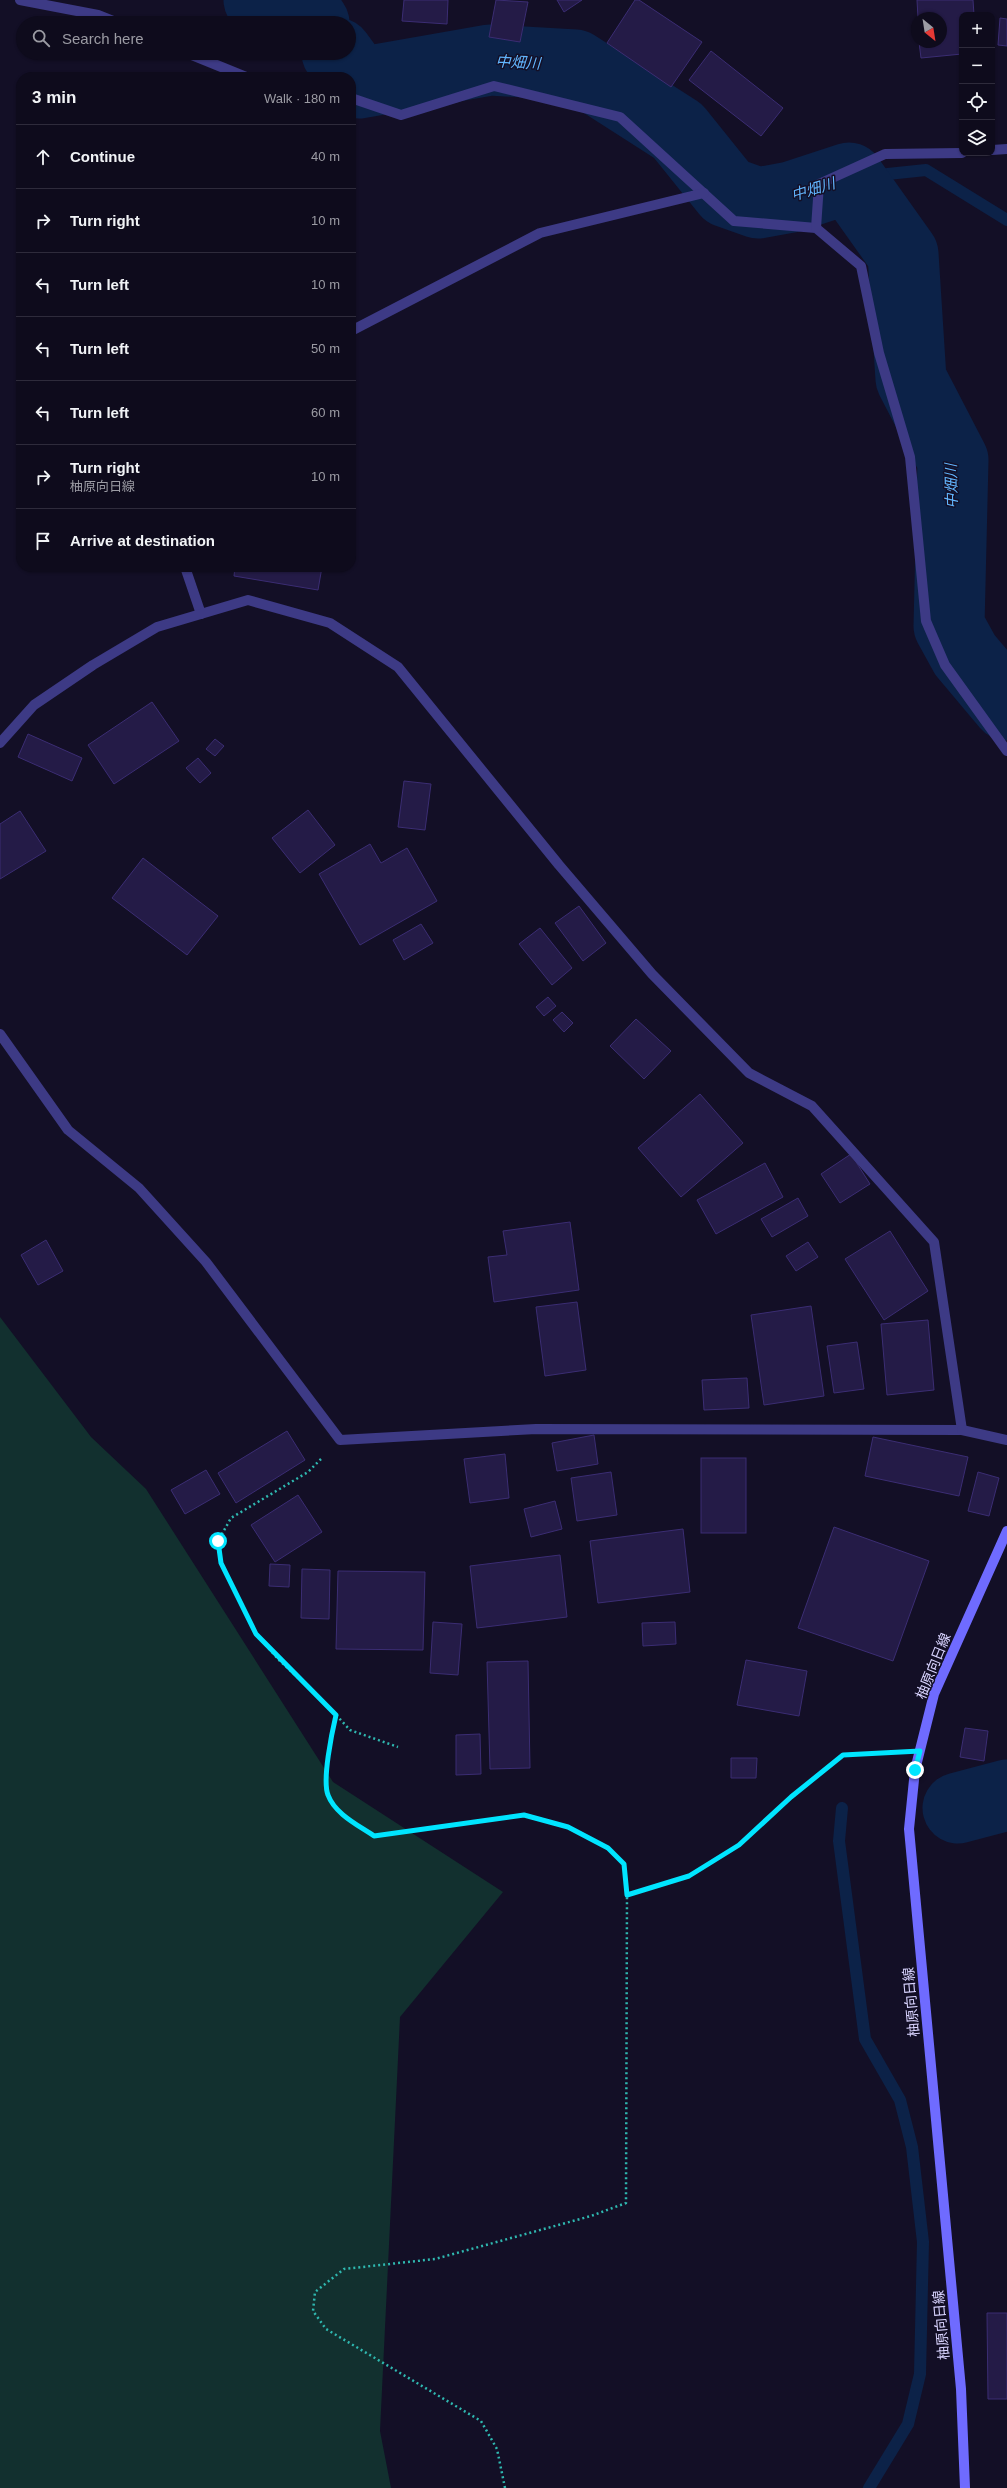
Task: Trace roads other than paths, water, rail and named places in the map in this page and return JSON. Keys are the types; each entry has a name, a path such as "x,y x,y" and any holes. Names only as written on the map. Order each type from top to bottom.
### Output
{"main road":[{"name":"柚原向日線","path":"964,2488 961,2389 909,1829 915,1770 934,1694 1007,1531"}],"street":[{"path":"20,0 102,16"},
{"path":"204,60 234,72"},
{"path":"356,100 401,114 494,86 620,117 734,221 816,228 861,266 879,353 910,457 926,621 945,665 1007,751"},
{"path":"995,150 1007,149"},
{"path":"816,228 819,184 884,154 959,153"},
{"path":"356,328 540,232 704,193"},
{"path":"187,572 201,614"},
{"path":"0,743 34,705 93,665 157,627 248,600 330,623 398,667 559,865 652,974 749,1073 812,1106 934,1242 962,1430"},
{"path":"0,1034 68,1130 139,1188 206,1262 340,1440 536,1429 962,1430 1007,1440"}],"waterway":[{"name":"中畑川","path":"259,0 307,13 309,16"},
{"name":"中畑川","path":"342,60 351,72"},
{"name":"中畑川","path":"356,79 359,83 490,60 575,65 678,131 727,192 758,203 791,197 849,178 903,254 911,379 953,460 949,626 965,655 1007,705"},
{"path":"849,178 926,170 1007,220"},
{"path":"958,1808 1007,1795"},
{"path":"842,1808 839,1841 865,2039 900,2100 912,2147 923,2242 920,2374 908,2424 869,2488"}]}
